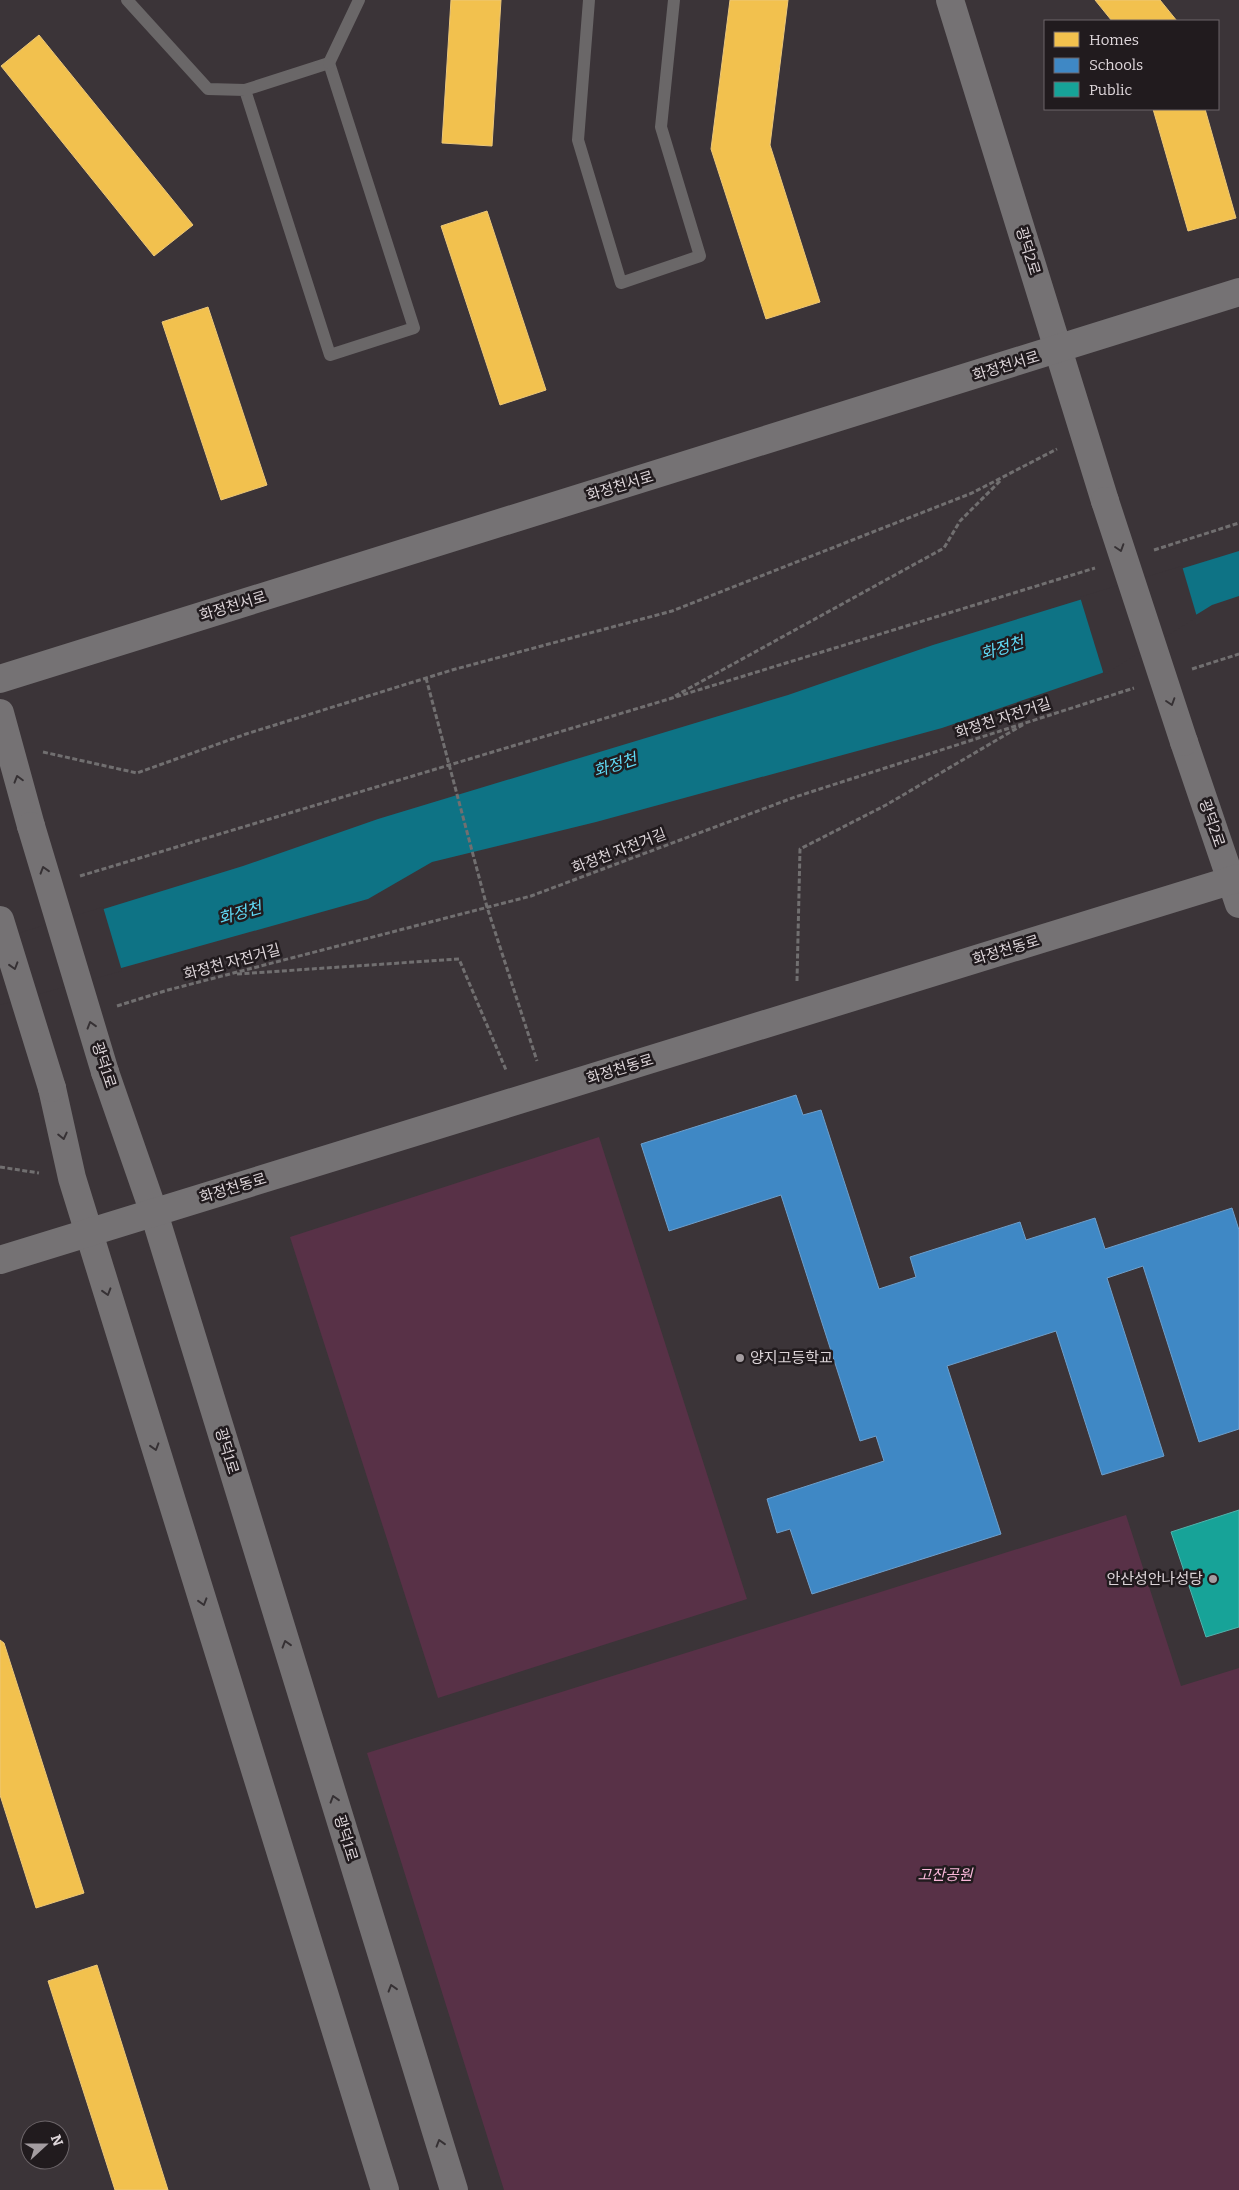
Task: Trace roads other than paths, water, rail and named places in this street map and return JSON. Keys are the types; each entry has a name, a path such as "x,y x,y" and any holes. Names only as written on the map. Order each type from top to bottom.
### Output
{"street":[{"name":"광덕2로","path":"950,0 1105,501 1184,742 1237,887"},
{"name":"화정천서로","path":"0,678 1239,292"},
{"name":"광덕1로","path":"0,713 31,826 105,1072 154,1213 454,2190"},
{"name":"화정천동로","path":"0,1260 797,1014 1237,887"},
{"path":"0,920 52,1088 72,1178 385,2190"}],"lane":[{"path":"127,0 208,89 246,90 329,64"},
{"path":"246,90 330,355 414,328 329,64 358,0"},
{"path":"589,0 578,140 621,283 700,256 661,127 674,0"}],"water":[{"name":"화정천","path":"1239,551 1239,596 1212,605 1102,673 942,728 596,822 432,862 368,899 0,1002 0,941 243,866 378,819 788,695 933,645"}],"place":[{"name":"양지고등학교","path":"740,1358"},
{"name":"안산성안나성당","path":"1213,1579"}],"park label":[{"name":"고잔공원","path":"945,1875"}]}
